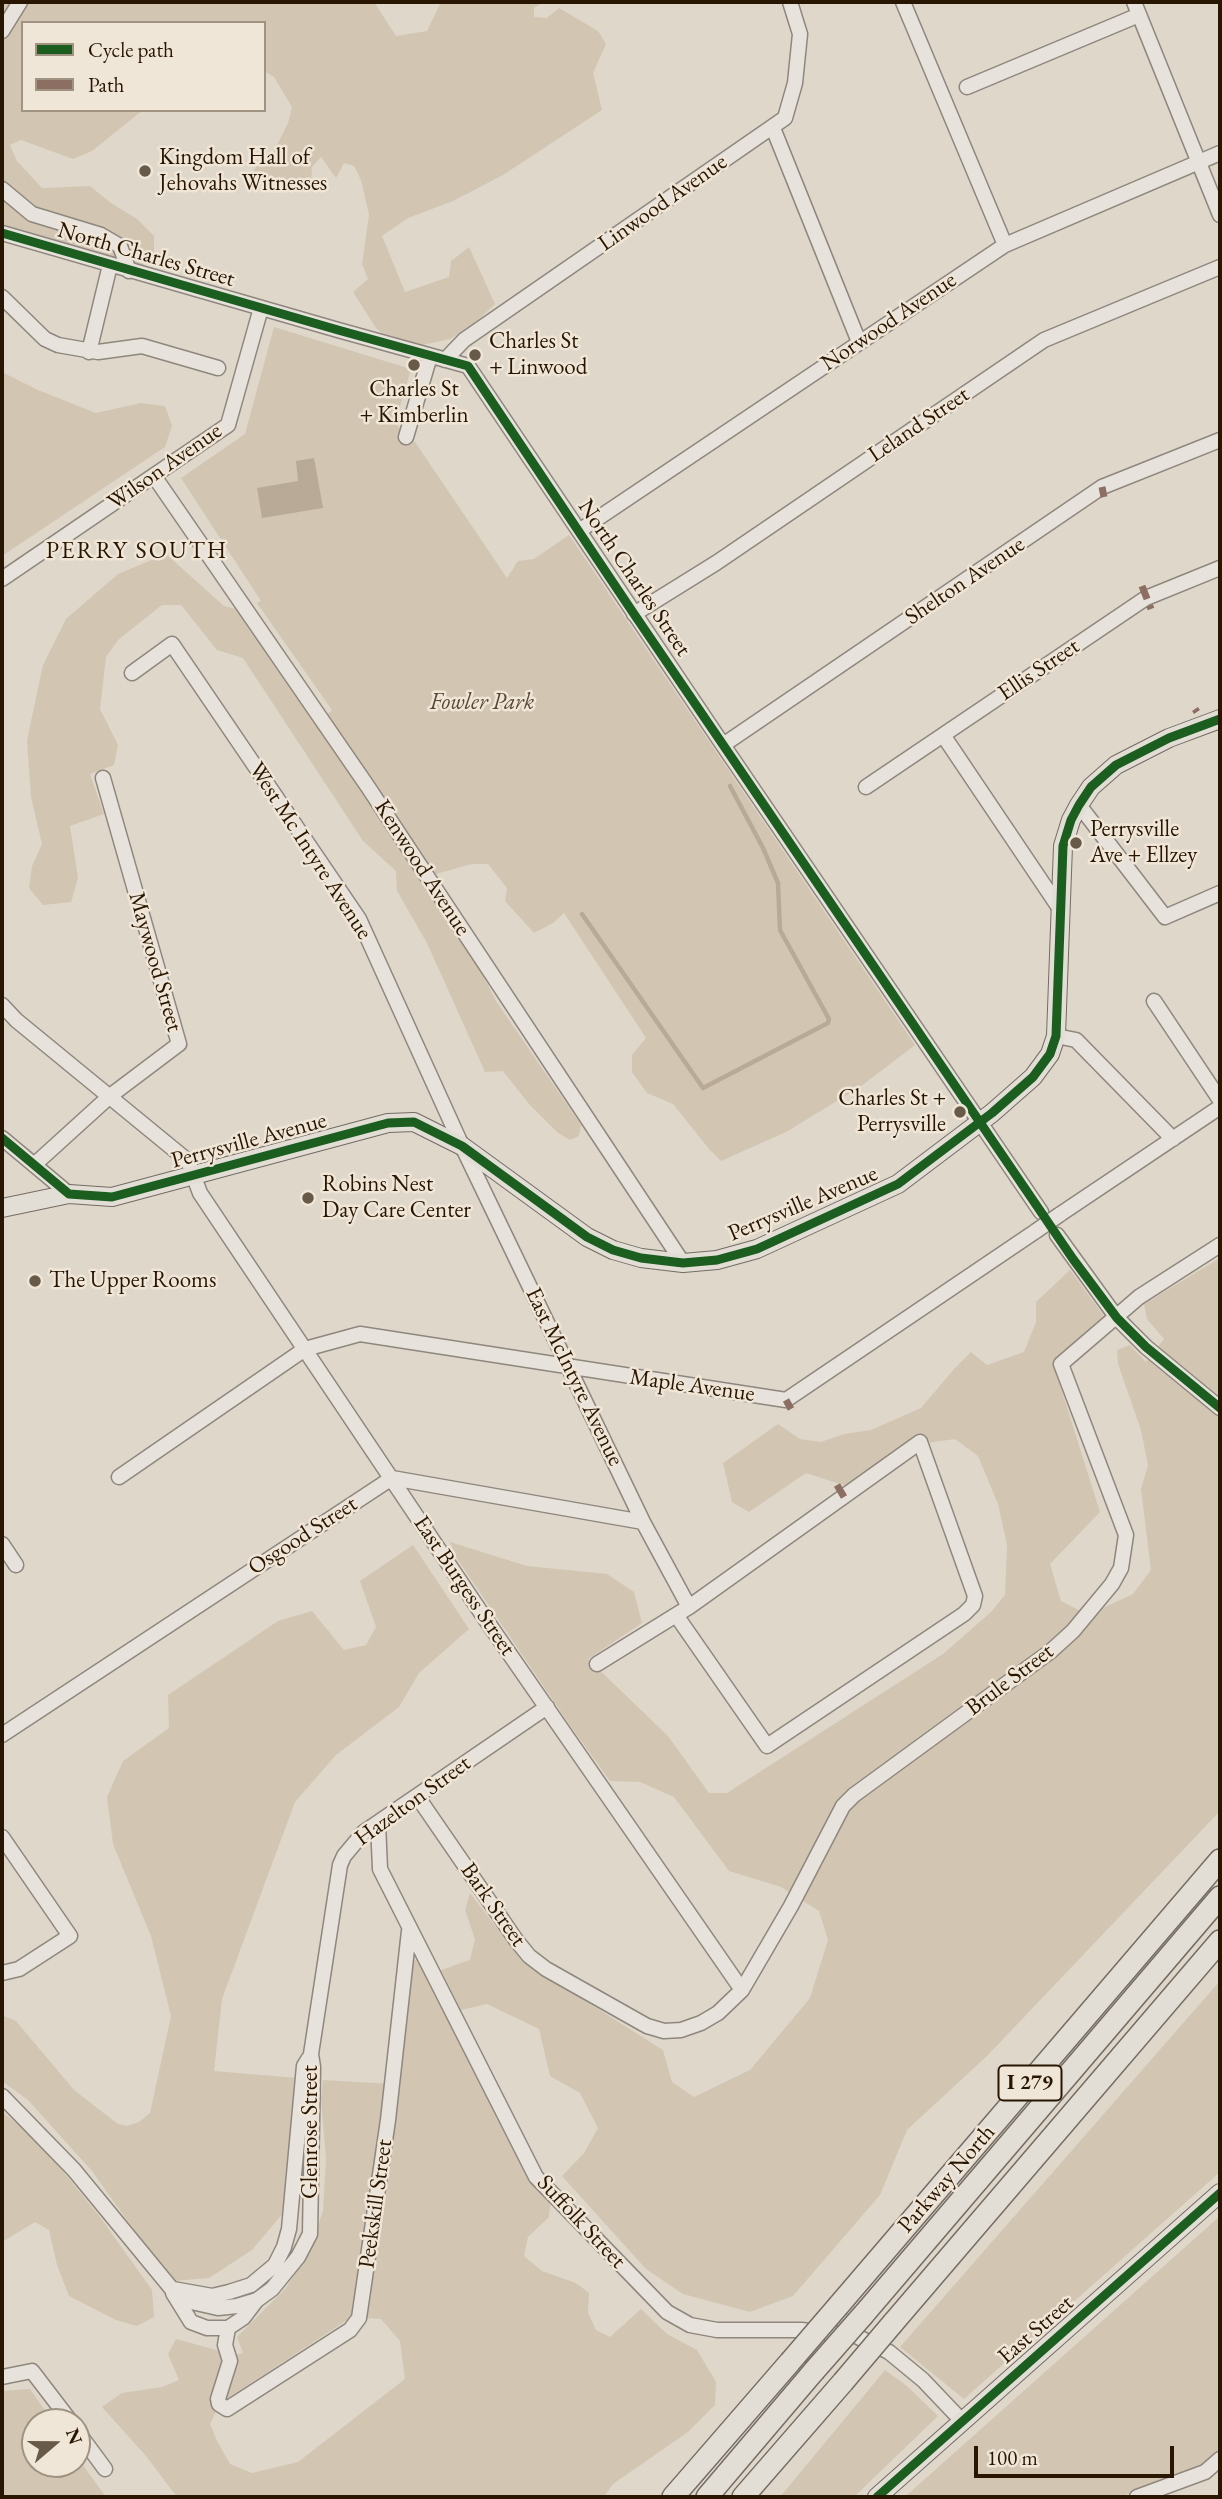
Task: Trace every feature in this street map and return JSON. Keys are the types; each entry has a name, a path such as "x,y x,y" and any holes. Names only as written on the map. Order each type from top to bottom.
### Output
{"highway":[{"name":"Parkway North","path":"673,2497 1220,1860"},
{"path":"707,2497 1220,1897"},
{"name":"I 279","path":"743,2497 1220,1941"}],"main road":[{"name":"Perrysville Avenue","path":"2,1208 69,1194 112,1197 388,1123 414,1122 462,1146 587,1237 613,1250 641,1258 683,1263 717,1260 757,1249 898,1184 981,1121 1033,1077 1051,1054 1056,1035 1063,846 1071,820 1091,787 1116,765 1169,738 1220,719"},
{"name":"East Street","path":"877,2497 1220,2193"}],"street":[{"path":"2,31 20,2"},
{"name":"Linwood Avenue","path":"445,360 464,340 773,128 788,114 795,83 800,34 790,2"},
{"path":"903,2 1005,245"},
{"path":"967,87 1136,8 1220,215"},
{"path":"773,128 859,342"},
{"name":"Norwood Avenue","path":"579,531 1005,245 1220,153"},
{"path":"2,189 32,214 101,234 120,246 129,271"},
{"name":"North Charles Street","path":"2,233 468,366 1041,1212"},
{"path":"89,352 110,265"},
{"name":"Leland Street","path":"634,614 716,563 1044,340 1220,267"},
{"path":"2,297 45,339 71,349 89,352 142,346 218,368"},
{"name":"Wilson Avenue","path":"2,579 228,425 261,308"},
{"path":"406,437 430,356"},
{"name":"Shelton Avenue","path":"723,745 1102,487 1220,440"},
{"name":"Kenwood Avenue","path":"153,476 368,787 683,1263"},
{"name":"Ellis Street","path":"866,787 1146,598 1220,568"},
{"name":"West Mc Intyre Avenue","path":"132,673 172,645 359,919 462,1146"},
{"path":"943,735 1060,909"},
{"name":"Maywood Street","path":"34,1165 110,1096 179,1044 103,778"},
{"path":"1079,805 1165,916 1220,893"},
{"path":"1154,1001 1220,1100"},
{"name":"East Burgess Street","path":"2,1005 16,1020 188,1161 200,1193 547,1707 742,1990"},
{"path":"1056,1035 1076,1040 1173,1139"},
{"name":"Maple Avenue","path":"119,1477 305,1349 360,1334 786,1400 1220,1107"},
{"path":"2,1138 69,1194"},
{"name":"East McIntyre Avenue","path":"462,1146 643,1522 689,1607"},
{"path":"1057,1235 1117,1318 1146,1347 1220,1408"},
{"path":"1117,1318 1139,1297 1220,1245"},
{"name":"Brule Street","path":"664,2031 681,2030 701,2023 719,2013 742,1990 791,1906 835,1819 854,1795 1051,1651 1073,1631 1112,1584 1121,1568 1126,1535 1061,1364 1117,1318"},
{"path":"597,1664 676,1615 689,1607 920,1442 975,1596 973,1605 964,1614 767,1746 676,1615"},
{"path":"392,1478 643,1522"},
{"name":"Osgood Street","path":"2,1735 392,1478"},
{"path":"2,1544 16,1565"},
{"name":"Hazelton Street","path":"312,2054 340,1865 356,1839 547,1707"},
{"name":"Bark Street","path":"417,1796 529,1956 546,1969 648,2026 664,2031"},
{"name":"Suffolk Street","path":"378,1823 380,1869 536,2177 667,2312 690,2325 717,2330 801,2330 856,2336 889,2352 923,2380 962,2421"},
{"path":"2,1837 70,1936 19,1969 2,1973"},
{"name":"Peekskill Street","path":"228,2328 225,2345 230,2361 218,2399 219,2404 227,2409 350,2330 359,2318 388,2120 409,1929"},
{"name":"Glenrose Street","path":"171,2288 212,2296 251,2285 275,2265 289,2229 304,2066 312,2054"},
{"name":"Glenrose Street","path":"2,2096 75,2170 171,2288 187,2301 218,2308 237,2306 257,2300 272,2289 286,2275 310,2234 312,2054"},
{"path":"171,2288 191,2322 207,2329 228,2328 243,2318 257,2300"},
{"path":"2,2377 32,2371 60,2408"},
{"path":"91,2451 104,2469"},
{"path":"1137,2497 1205,2472 1220,2459"}],"green space":[{"path":"2,2 374,2 396,36 427,31 441,2 543,2 534,8 534,17 547,18 559,8 598,31 606,44 593,73 602,110 503,175 453,201 408,218 382,236 405,292 449,277 451,261 469,247 495,304 478,320 450,339 422,345 382,333 353,292 368,279 362,264 369,215 361,180 354,166 344,163 336,178 321,157 312,167 311,183 265,180 253,172 259,162 270,159 288,123 292,107 274,77 266,72 266,21 21,21 21,112 141,112 92,151 73,159 21,140 10,145 17,161 42,188 90,186 137,219 154,236 154,260 141,266 2,224"},
{"name":"Fowler Park","path":"274,327 411,369 395,424 415,442 507,578 518,561 534,559 569,535 915,1045 860,1087 786,1132 721,1161 673,1104 647,1093 632,1072 632,1055 646,1038 564,913 553,923 534,933 505,901 507,888 488,864 472,864 436,874 431,885 466,942 496,1001 581,1125 579,1136 570,1140 558,1133 529,1104 503,1071 485,1072 427,943 397,891 396,871 363,841 243,658 217,650 181,605 162,605 118,640 106,657 100,709 118,745 114,765 90,774 104,814 70,826 78,878 71,902 43,905 29,888 32,866 42,844 31,797 27,740 43,665 66,619 118,574 166,554 224,606 240,610 316,725 332,710 257,603 261,601 181,478 245,434"},
{"path":"2,372 38,390 96,413 141,403 165,406 172,426 165,447 2,556"},
{"path":"1220,1258 1220,1811 988,2055 907,2130 880,2195 793,2296 750,2312 683,2294 646,2269 562,2176 584,2153 598,2128 580,2093 550,2076 539,2029 487,2004 461,2010 441,1970 470,1960 475,1939 465,1910 470,1893 522,1961 663,2050 672,2082 694,2097 750,2070 810,1998 828,1940 819,1911 781,1887 729,1871 674,1797 640,1782 610,1781 456,1557 450,1542 527,1566 607,1574 634,1592 642,1623 588,1659 668,1736 709,1793 727,1793 943,1654 991,1612 1005,1595 1007,1545 998,1504 978,1456 955,1439 906,1446 849,1487 806,1473 749,1512 732,1502 723,1463 778,1424 800,1439 821,1442 844,1434 871,1430 921,1408 971,1352 987,1365 1024,1352 1036,1322 1036,1302 1070,1270 1104,1316 1053,1363 1100,1512 1050,1564 1061,1601 1088,1615 1133,1594 1151,1570 1141,1489 1148,1465 1141,1430 1118,1364 1117,1350 1130,1345 1146,1362 1164,1339 1147,1319 1144,1304"},
{"path":"413,1545 469,1629 419,1673 399,1707 336,1755 295,1802 222,1999 214,2071 297,2078 284,2212 252,2250 209,2278 173,2281 92,2171 28,2100 2,2081 2,2015 16,2021 74,2090 118,2124 127,2126 139,2122 150,2113 171,2016 151,1936 113,1844 107,1797 123,1761 169,1728 168,1695 278,1621 312,1611 344,1650 366,1645 376,1627 360,1581"},
{"path":"419,1956 551,2198 549,2217 528,2237 524,2256 542,2271 576,2283 589,2293 588,2313 596,2330 610,2337 641,2309 667,2334 697,2350 716,2382 715,2405 688,2432 613,2484 604,2497 177,2497 146,2456 102,2407 122,2393 162,2387 179,2380 168,2354 176,2339 235,2355 243,2353 237,2337 285,2289 308,2254 323,2211 326,2159 321,2100 323,2080 393,2084 409,1967","holes":["352,2317 381,2319 400,2341 405,2379 298,2462 252,2473 230,2464 210,2424 220,2403"]},
{"path":"1220,1981 1220,2172 964,2399 900,2347"},
{"path":"2,2112 36,2138 100,2217 152,2290 154,2317 137,2326 116,2320 69,2296 57,2265 49,2230 35,2222 2,2242"},
{"path":"1220,2216 1220,2452 1214,2460 1198,2470 1119,2497 908,2497 907,2495"},
{"path":"885,2370 907,2386 938,2416 854,2497 780,2497"},
{"path":"30,2389 43,2408 21,2408 21,2478 91,2476 106,2497 2,2497 2,2391"}],"shaded area":[{"path":"314,458 323,508 262,518 257,488 298,481 296,461"}],"waterway":[{"path":"582,914 703,1088 828,1023 829,1019 780,930 778,883 730,786"}],"marked path":[{"path":"1102,487 1104,497"},
{"path":"1142,586 1151,609"},
{"path":"786,1400 791,1409"},
{"path":"837,1485 844,1497"}],"cycle path":[{"path":"2,233 468,366 1073,1259 1117,1318 1146,1347 1220,1408"},
{"path":"2,1138 69,1194 112,1197 388,1123 414,1122 462,1146 587,1237 613,1250 641,1258 683,1263 717,1260 757,1249 898,1184 992,1113 1033,1077 1050,1054 1056,1036 1063,846 1071,820 1091,787 1116,765 1169,738 1220,719"},
{"path":"877,2497 1220,2193"}],"place":[{"name":"Kingdom Hall of Jehovahs Witnesses","path":"145,171"},
{"name":"Charles St + Linwood","path":"475,355"},
{"name":"Charles St + Kimberlin","path":"414,365"},
{"name":"Perrysville Ave + Ellzey","path":"1076,843"},
{"name":"Charles St + Perrysville","path":"960,1112"},
{"name":"Robins Nest Day Care Center","path":"308,1198"},
{"name":"The Upper Rooms","path":"35,1281"}],"district":[{"name":"PERRY SOUTH","path":"137,551"}]}
